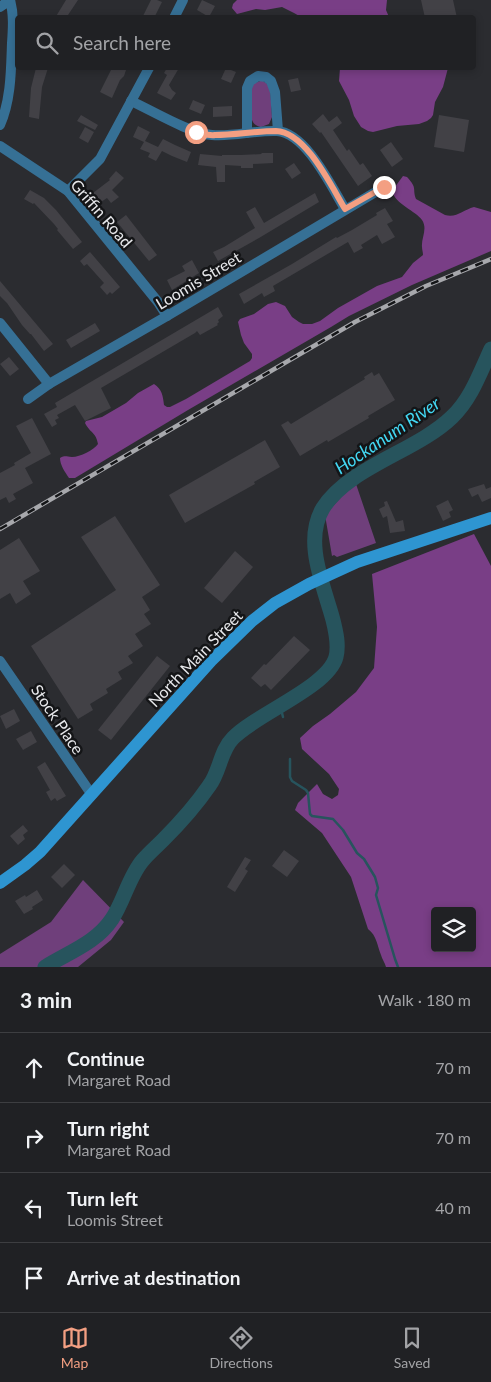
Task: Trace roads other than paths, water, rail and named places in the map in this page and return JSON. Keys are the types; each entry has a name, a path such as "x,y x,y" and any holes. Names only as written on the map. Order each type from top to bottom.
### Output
{"main road":[{"name":"North Main Street","path":"0,883 40,852 211,661 252,621 275,603 309,584 357,562 491,518"}],"street":[{"path":"0,7 10,0 13,16 10,87 5,113 0,125"},
{"path":"176,15 184,0"},
{"path":"68,191 100,159 148,70"},
{"path":"247,133 247,88 250,81 258,76 266,76 271,81 275,92 278,131"},
{"path":"131,101 196,132 213,136 278,131 291,135 302,144 313,158 345,209"},
{"name":"Griffin Road","path":"0,146 68,191 158,302 167,316"},
{"name":"Loomis Street","path":"28,399 49,384 384,187"},
{"path":"0,323 49,384"},
{"name":"Stock Place","path":"0,661 92,795"}],"waterway":[{"name":"Hockanum River","path":"45,967 90,941 106,927 116,912 138,866 182,820 204,793 216,774 225,749 233,738 258,719 320,679 330,668 336,657 337,638 317,564 315,549 317,521 323,508 349,481 421,440 452,417 470,394 491,349"},
{"path":"280,705 283,717"},
{"path":"290,759 290,777 292,781 308,793 310,814 312,816 333,819 343,830 375,877 378,888 376,895 398,967"}],"railway":[{"path":"0,529 355,322 426,286 491,259"}]}
